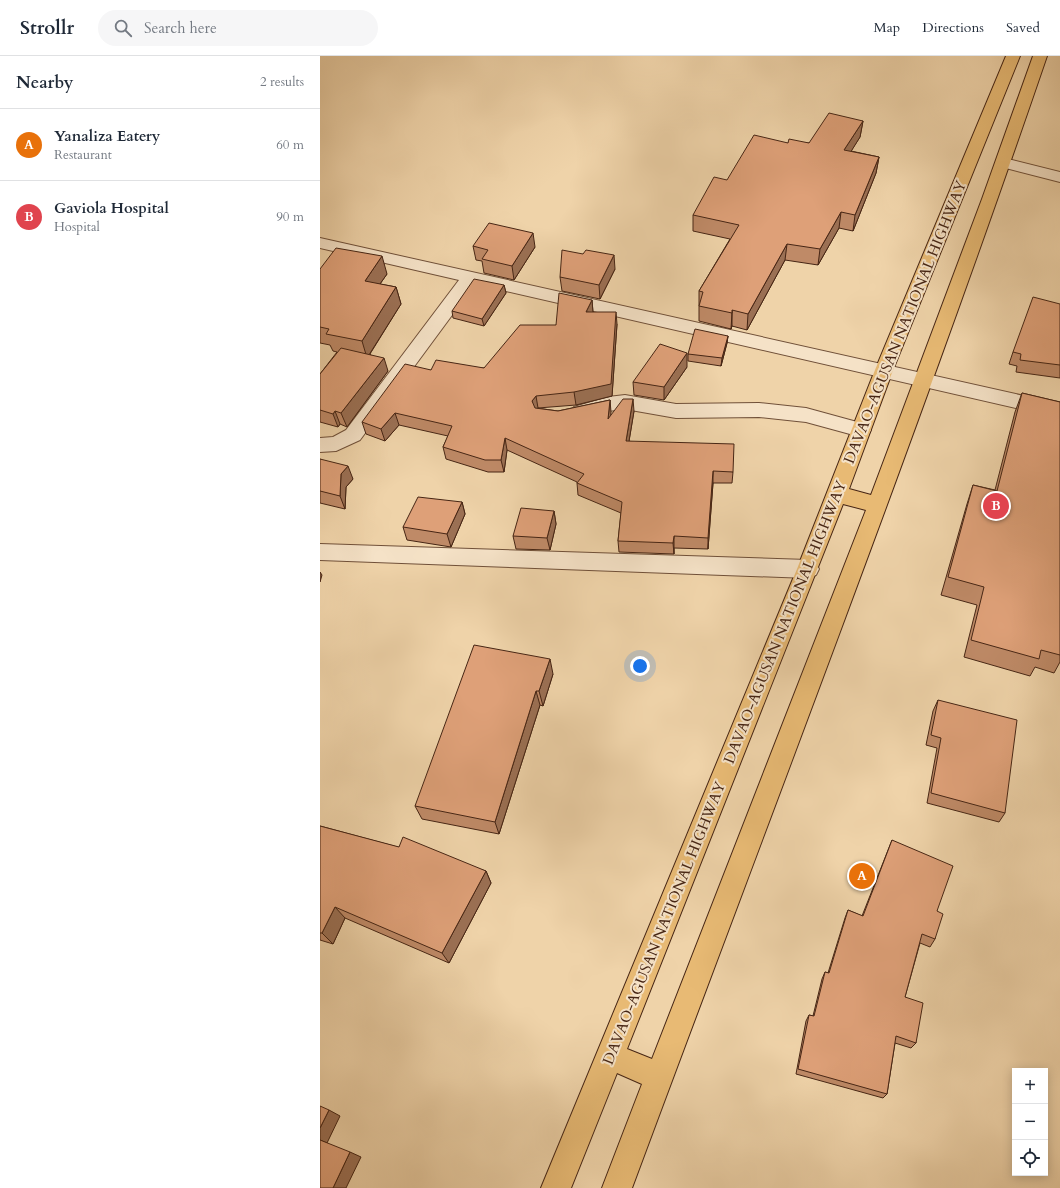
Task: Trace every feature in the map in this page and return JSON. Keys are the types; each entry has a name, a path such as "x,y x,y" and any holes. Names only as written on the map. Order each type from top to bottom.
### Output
{"highway":[{"name":"DAVAO-AGUSAN NATIONAL HIGHWAY","path":"556,1188 808,569 884,370 1013,56"},
{"path":"618,1188 877,505 1004,163 1040,56"},
{"path":"837,494 877,505"},
{"path":"609,1055 659,1077"}],"street":[{"path":"1004,163 1060,177"},
{"path":"320,243 470,278 924,378 1060,411"},
{"path":"320,445 336,444 353,435 406,366 470,278"},
{"path":"560,413 576,413 608,404 625,402 676,411 759,410 806,415 861,430"},
{"path":"320,552 808,569"}],"building":[{"path":"829,113 863,121 844,150 879,157 855,215 841,212 820,249 787,244 748,314 732,310 732,313 699,306 703,292 699,291 739,225 693,215 714,177 727,180 754,135 788,143 789,139 809,143"},
{"path":"489,223 533,233 512,266 482,259 488,250 473,246"},
{"path":"336,248 382,256 365,281 396,287 362,341 326,334 329,329 320,327 320,269"},
{"path":"562,250 583,254 586,250 614,255 599,285 560,277"},
{"path":"474,279 504,285 482,319 452,311"},
{"path":"559,293 592,300 586,312 616,312 611,384 574,392 536,396 532,401 535,408 558,411 610,400 608,419 623,399 633,399 626,441 734,444 733,472 713,471 708,538 674,536 673,543 618,541 622,502 577,483 584,474 505,438 501,460 485,460 443,447 452,426 395,413 381,429 362,422 405,364 431,370 436,360 484,368 520,325 556,325"},
{"path":"1033,297 1060,304 1060,365 1020,360 1021,354 1013,352"},
{"path":"695,329 728,336 722,358 688,354"},
{"path":"660,344 687,353 664,387 633,382"},
{"path":"341,348 384,358 341,413 335,411 333,414 320,410 320,374"},
{"path":"1022,393 1060,402 1060,655 1041,650 1039,659 971,640 984,587 948,577 973,485 997,491"},
{"path":"320,459 348,466 341,474 340,496 320,491"},
{"path":"418,497 462,502 447,534 403,527"},
{"path":"521,508 554,511 547,538 513,536"},
{"path":"474,645 550,659 539,691 536,691 495,822 415,806"},
{"path":"938,700 1017,720 1005,813 931,793 941,738 931,735"},
{"path":"320,826 399,847 403,837 486,871 442,953 335,907 322,933 320,933"},
{"path":"892,840 953,866 937,911 943,914 935,939 922,934 905,997 923,1003 916,1043 896,1036 887,1094 798,1069 809,1015 814,1016 825,972 829,973 848,910 863,916"},
{"path":"320,1106 329,1110 320,1128"},
{"path":"320,1140 350,1152 333,1188 320,1188"}],"place":[{"name":"Gaviola Hospital","path":"996,506"},
{"name":"Yanaliza Eatery","path":"862,876"}]}
